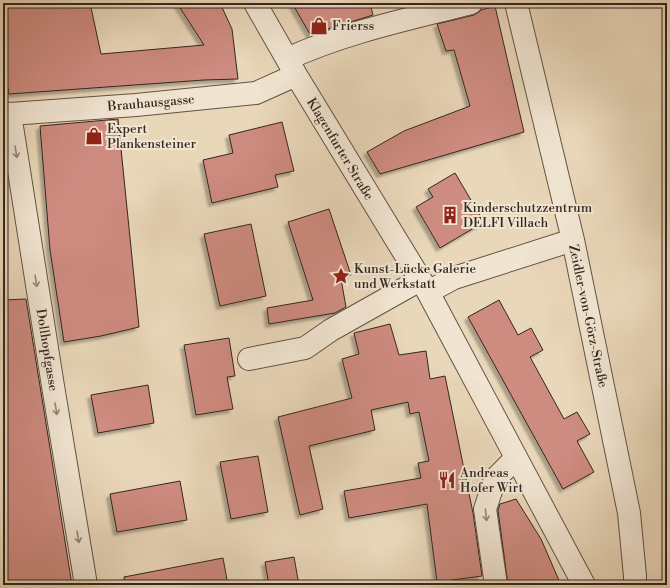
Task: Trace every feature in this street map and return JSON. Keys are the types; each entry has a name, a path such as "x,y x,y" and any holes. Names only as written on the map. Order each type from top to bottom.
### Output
{"street":[{"name":"Klagenfurter Straße","path":"255,3 291,67 424,286 584,585"},
{"name":"Brauhausgasse","path":"7,113 136,105 256,93 291,67 311,48 375,27 471,3"},
{"name":"Zeidler-von-Görz-Straße","path":"516,3 573,240 629,513 635,585"},
{"name":"Dollhopfgasse","path":"7,113 86,585"},
{"path":"249,359 305,348 331,330 424,286 454,278 573,240"},
{"path":"496,585 485,509 495,479 516,458"}],"building":[{"path":"3,3 90,3 101,54 204,45 177,3 220,3 232,29 238,79 204,80 9,94 3,64"},
{"path":"292,3 335,3 336,5 347,3 370,3 373,15 311,36"},
{"path":"495,6 524,132 380,174 367,152 404,131 470,106 454,50 446,51 437,24 474,15 481,10"},
{"path":"118,119 139,327 101,336 64,342 50,250 40,126"},
{"path":"282,122 294,171 275,175 278,187 212,203 203,160 233,153 229,135"},
{"name":"Kinderschutzzentrum DELFI Villach","path":"455,173 484,222 440,248 416,207 433,197 428,189"},
{"path":"329,209 351,275 341,279 346,307 335,313 269,324 267,308 313,300 288,222"},
{"path":"251,224 266,296 220,306 204,234"},
{"path":"26,299 72,585 3,585 3,300"},
{"path":"499,300 518,335 531,328 543,350 530,357 564,419 577,412 590,434 577,441 594,472 563,489 468,317"},
{"path":"390,324 399,355 426,351 430,379 445,376 473,513 482,576 437,582 427,504 349,518 344,491 421,478 418,463 429,461 419,412 410,414 408,402 371,410 375,430 309,446 323,509 300,515 278,417 352,398 342,359 359,354 354,333"},
{"path":"229,338 235,376 227,377 233,409 196,415 184,345"},
{"path":"148,385 154,423 98,433 91,395"},
{"path":"258,456 268,512 231,519 220,462"},
{"path":"180,481 187,520 117,532 110,494"},
{"path":"516,499 541,539 561,585 508,585 498,510 500,504"},
{"path":"294,557 299,585 269,585 265,562"},
{"path":"223,558 228,585 125,585 124,577"}],"place":[{"name":"Frierss","path":"319,26"},
{"name":"Expert Plankensteiner","path":"94,136"},
{"name":"Kinderschutzzentrum DELFI Villach","path":"450,215"},
{"name":"Kunst-Lücke Galerie und Werkstatt","path":"341,276"},
{"name":"Andreas Hofer Wirt","path":"447,480"}]}
